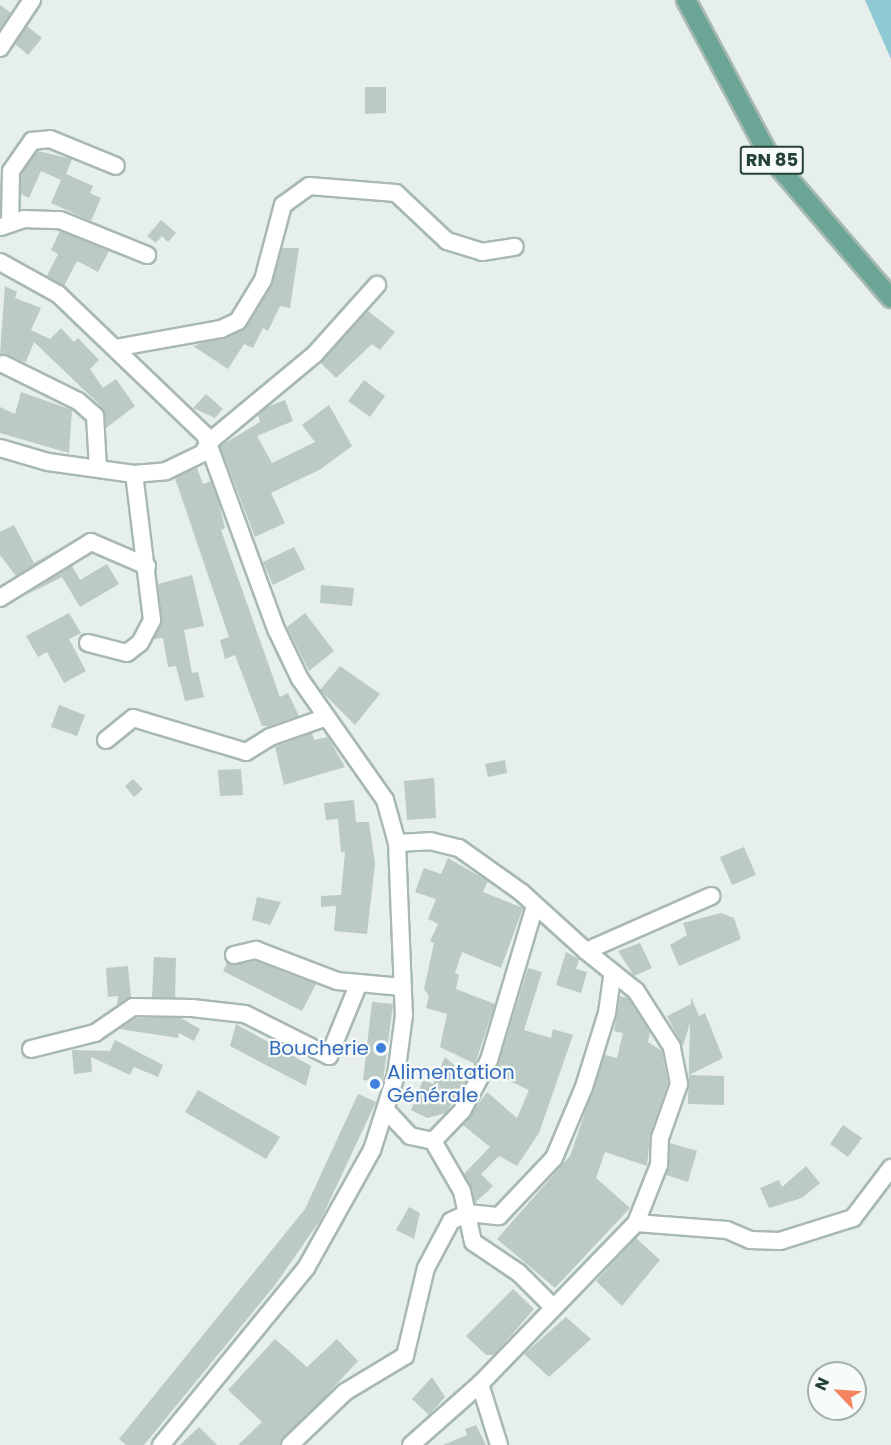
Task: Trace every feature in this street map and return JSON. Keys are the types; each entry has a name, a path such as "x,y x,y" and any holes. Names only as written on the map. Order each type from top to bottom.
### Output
{"main road":[{"name":"RN 85","path":"686,0 770,157 891,298"}],"street":[{"path":"0,48 32,0"},
{"path":"116,166 50,139 32,141 11,171 5,225 60,220 147,255"},
{"path":"115,348 221,329 238,321 263,280 283,205 309,186 396,193 447,241 482,252 515,247"},
{"path":"0,262 58,294 209,442 276,629 300,679 386,800 397,843 404,1015 387,1110 323,1243 161,1445"},
{"path":"0,448 134,474 176,467 203,453 209,442 315,354 377,285"},
{"path":"3,364 89,410 98,426 98,468"},
{"path":"88,643 127,653 140,643 152,620 134,474"},
{"path":"0,598 91,542 147,566"},
{"path":"106,740 133,718 246,752 270,737 327,717"},
{"path":"397,843 430,841 459,848 535,906 612,976 636,991 662,1023 678,1071 677,1097 660,1138 659,1166 636,1222 551,1305 480,1384 411,1445"},
{"path":"586,951 711,896"},
{"path":"433,1142 478,1085 535,906"},
{"path":"234,955 256,950 337,981 402,987"},
{"path":"290,1445 345,1392 405,1356 426,1268 452,1221 468,1213 493,1217 505,1211 566,1138 607,1013 612,976"},
{"path":"31,1049 95,1034 125,1009 168,1008 245,1014 329,1056 359,983"},
{"path":"387,1110 410,1136 433,1142 454,1172 468,1213 473,1242 519,1273 551,1305"},
{"path":"636,1222 780,1241 853,1218 891,1168"},
{"path":"480,1384 499,1445"}],"water":[{"path":"865,0 891,0 891,59"}],"building":[{"path":"0,5 11,13 0,29"},
{"path":"27,26 42,38 28,55 15,44"},
{"path":"365,87 386,87 386,113 365,114"},
{"path":"38,151 72,159 66,174 93,186 90,193 101,198 91,221 51,203 61,180 41,171 29,198 21,194 21,174"},
{"path":"161,220 176,233 168,242 162,236 156,243 147,236"},
{"path":"60,231 109,251 98,272 77,261 64,286 47,276 58,254 51,250"},
{"path":"282,248 299,248 290,308 280,306 268,331 263,328 253,348 244,344 228,369 193,346 247,327 272,285"},
{"path":"5,286 17,292 15,298 41,308 31,330 50,339 61,328 74,342 78,338 99,360 90,369 103,388 116,379 135,406 106,428 103,408 34,342 26,362 0,354"},
{"path":"368,311 395,332 380,350 372,344 336,378 321,363"},
{"path":"364,380 385,396 370,417 348,401"},
{"path":"21,392 72,410 69,453 0,433 0,407 15,414"},
{"path":"206,394 223,409 215,418 193,408"},
{"path":"285,400 293,421 257,436 272,463 315,442 302,425 329,405 352,446 321,469 271,493 285,523 255,537 220,446 260,422 258,415 267,407"},
{"path":"197,468 203,484 211,481 219,503 225,528 221,530 280,697 288,693 299,716 269,726 262,726 235,655 225,659 220,640 229,637 175,478"},
{"path":"14,525 34,563 60,548 16,576 0,555 0,532"},
{"path":"294,547 305,569 273,585 263,562"},
{"path":"107,564 119,584 80,607 62,577 26,595 72,566 80,580"},
{"path":"192,575 204,626 184,630 192,673 198,672 204,697 185,701 176,666 168,667 163,638 154,639 162,619 158,584"},
{"path":"321,585 354,588 352,606 320,603"},
{"path":"69,613 81,633 69,639 86,671 64,683 47,652 38,657 26,636"},
{"path":"305,613 334,651 309,671 287,627"},
{"path":"340,666 380,694 355,725 320,690"},
{"path":"59,705 85,715 77,736 51,727"},
{"path":"312,733 314,740 328,737 345,767 284,785 275,747"},
{"path":"505,760 507,773 488,777 485,764"},
{"path":"241,769 243,795 220,796 218,770"},
{"path":"434,778 436,818 407,820 404,781"},
{"path":"133,779 143,789 134,797 125,786"},
{"path":"354,800 356,822 369,822 375,864 367,934 334,931 336,906 321,907 321,896 341,895 345,852 341,852 338,819 326,820 324,803"},
{"path":"744,847 756,875 732,885 720,857"},
{"path":"448,858 488,881 483,892 523,908 501,968 462,952 455,973 459,975 456,989 495,1004 475,1064 440,1047 447,1014 426,1008 429,996 424,989 434,943 430,941 438,924 428,919 436,899 415,892 424,868 441,874"},
{"path":"257,897 281,902 270,925 252,920"},
{"path":"721,913 734,918 741,939 679,966 670,945 687,935 683,923"},
{"path":"640,943 652,968 634,976 618,951"},
{"path":"566,952 579,959 576,969 587,972 581,993 556,985"},
{"path":"154,957 176,958 175,997 152,997"},
{"path":"255,961 316,984 302,1011 223,971 227,963"},
{"path":"128,966 131,997 117,1005 118,996 108,997 106,968"},
{"path":"528,968 542,972 524,1030 551,1038 553,1029 573,1035 539,1133 517,1166 499,1156 481,1174 493,1186 475,1203 464,1174 490,1147 463,1125 487,1092 517,1118 529,1090 501,1077 505,1069 498,1066"},
{"path":"620,996 628,998 650,1032 648,1042 662,1051 668,1083 650,1135 647,1166 605,1152 596,1178 630,1208 555,1288 497,1239 570,1156 605,1055 617,1058 623,1033 614,1031"},
{"path":"691,997 699,1016 705,1013 723,1058 689,1075 724,1076 724,1105 688,1104 690,1023 683,1046 667,1016 691,1004"},
{"path":"372,1002 393,1004 383,1082 363,1080"},
{"path":"136,1018 181,1018 200,1029 194,1041 179,1033 178,1038 120,1029"},
{"path":"236,1024 311,1066 306,1086 230,1046"},
{"path":"115,1040 163,1065 158,1077 134,1067 130,1075 91,1057 92,1072 74,1074 72,1050 110,1051"},
{"path":"445,1057 468,1077 446,1113 427,1118 411,1110 423,1080 433,1084"},
{"path":"198,1090 280,1137 266,1159 185,1112"},
{"path":"358,1094 376,1102 321,1219 275,1285 144,1445 126,1445 119,1439 305,1209"},
{"path":"843,1125 862,1138 848,1157 830,1144"},
{"path":"670,1143 697,1151 688,1182 666,1175"},
{"path":"806,1166 820,1183 802,1198 769,1208 760,1188 779,1180 782,1187"},
{"path":"409,1207 420,1213 414,1239 396,1230"},
{"path":"636,1238 660,1260 622,1306 596,1281"},
{"path":"513,1289 534,1309 494,1355 486,1355 466,1336"},
{"path":"566,1317 591,1339 549,1377 524,1354"},
{"path":"275,1339 307,1367 337,1339 358,1361 280,1445 238,1445 262,1422 228,1390"},
{"path":"432,1377 445,1397 429,1415 412,1399"},
{"path":"476,1425 486,1445 443,1445 467,1435 465,1429"},
{"path":"199,1427 217,1445 180,1445"}],"place":[{"name":"Boucherie","path":"381,1048"},
{"name":"Alimentation Générale","path":"375,1084"}]}
